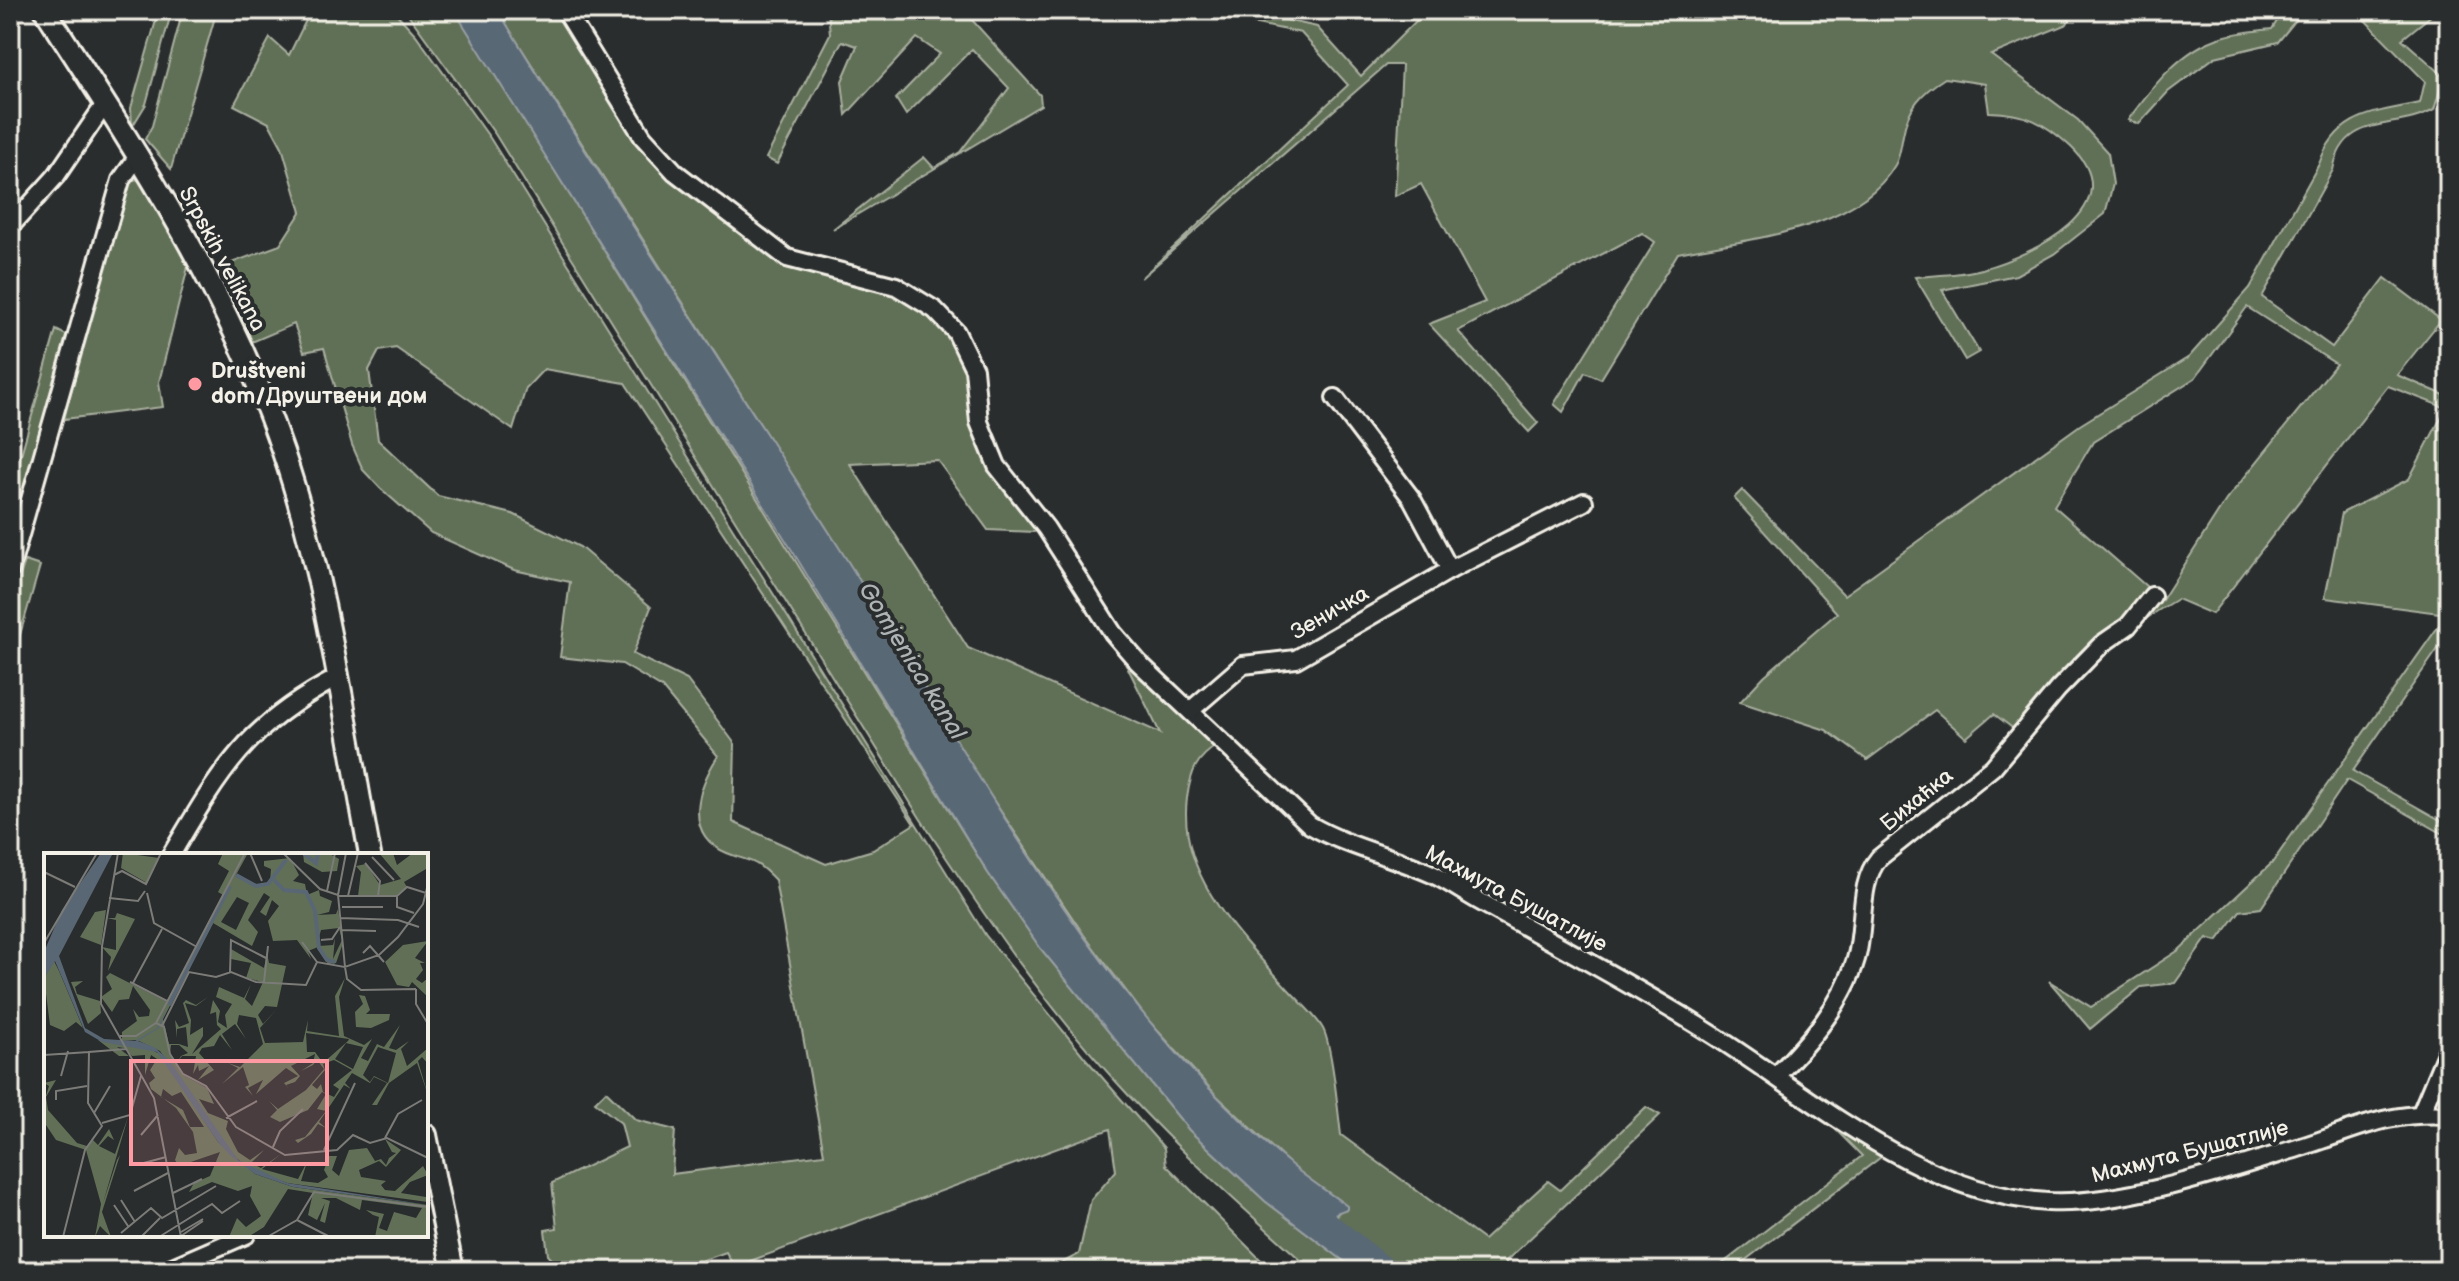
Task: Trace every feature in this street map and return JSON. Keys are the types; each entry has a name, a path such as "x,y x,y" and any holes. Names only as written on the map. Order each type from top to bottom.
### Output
{"main road":[{"name":"Srpskih velikana","path":"45,10 138,156 226,311 264,400 305,529 370,853"},
{"path":"428,1155 433,1204 453,1271"}],"street":[{"name":"Махмута Бушатлије","path":"565,10 643,137 675,172 787,258 896,286 935,310 956,332 974,369 979,422 997,466 1046,528 1113,633 1138,662 1310,825 1333,839 1432,874 1707,1031 1884,1150 1995,1193 2048,1202 2091,1201 2147,1190 2295,1149 2374,1120 2421,1113 2449,1115"},
{"path":"10,227 56,176 105,104"},
{"path":"10,570 121,180 138,156"},
{"path":"1335,398 1412,499 1450,570"},
{"name":"Зеничка","path":"1191,710 1243,665 1296,659 1450,570 1584,502"},
{"name":"Бихаћка","path":"1776,1076 1840,998 1857,957 1868,871 1879,858 1993,767 2058,689 2102,644 2128,626 2152,596"},
{"path":"172,853 205,798 248,739 292,701 337,678"},
{"path":"2421,1113 2449,1046"},
{"path":"163,1271 241,1237"}],"green space":[{"path":"159,10 172,10 146,104 132,127 131,108"},
{"path":"183,10 217,10 171,169 145,139 152,126"},
{"path":"311,10 393,10 416,35 490,138 986,936 1086,1059 1164,1148 1166,1165 1272,1271 1047,1271 1079,1254 1091,1200 1116,1171 1110,1129 734,1267 726,1252 673,1271 562,1271 548,1255 545,1230 557,1228 552,1183 627,1147 621,1123 595,1102 606,1091 636,1120 675,1130 672,1174 824,1154 775,880 757,864 713,845 704,834 699,822 700,795 718,756 662,688 622,664 560,657 570,582 514,570 431,533 363,470 352,445 324,348 304,352 294,324 252,342 223,266 280,245 301,212 282,147 269,123 234,105 270,38 289,55","holes":["396,348 513,430 526,388 544,369 625,383 914,824 873,850 826,864 733,822 735,744 687,680 633,654 651,607 580,547 513,514 438,496 378,440 369,370 379,351"]},
{"path":"405,10 454,10 465,25 988,873 1041,949 1189,1130 1265,1201 1357,1271 1313,1271 1166,1134 1092,1055 1039,990 920,818 495,134"},
{"path":"497,10 556,10 645,149 676,182 744,237 784,263 876,285 911,299 952,338 963,362 975,435 989,464 1038,529 1034,532 988,530 937,460 850,464 968,648 1160,733 1123,658 1219,744 1200,760 1190,780 1187,827 1192,854 1217,904 1234,927 1322,1027 1332,1062 1341,1135 1484,1240 1548,1181 1560,1190 1646,1107 1660,1115 1505,1262 1515,1271 1413,1268 1364,1253 1345,1239 1332,1220 1340,1211 1216,1095 1148,1020 1084,935 981,782 847,561"},
{"path":"828,10 963,10 1040,95 1041,105 833,229 924,157 934,168 960,152 1009,88 972,49 906,115 896,99 940,54 917,38 846,115 842,81 857,46 842,41 777,164 766,158 830,34"},
{"path":"1427,10 2074,10 2067,24 1991,55 2078,120 2108,153 2113,184 2105,214 2054,254 2016,275 1942,290 1979,352 1965,360 1915,277 1974,271 2026,252 2069,225 2084,208 2091,189 2087,169 2071,147 2051,131 2033,120 1989,112 1985,84 1945,78 1922,95 1912,109 1895,165 1878,187 1855,205 1798,228 1678,253 1601,379 1585,372 1563,412 1554,404 1655,242 1642,233 1458,331 1538,423 1529,432 1429,324 1485,302 1421,184 1395,196 1402,65 1386,65 1141,278 1348,85 1301,33 1218,16 1272,17 1317,27 1361,76"},
{"path":"2284,10 2304,10 2278,42 2215,57 2168,92 2139,124 2128,120 2157,82 2193,50 2228,35 2272,29"},
{"path":"2355,10 2390,10 2400,18 2412,10 2438,10 2402,39 2444,76 2434,110 2419,117 2373,126 2348,139 2262,297 2332,347 2385,278 2441,320 2397,375 2449,397 2449,633 2353,771 2449,825 2449,837 2347,780 2261,908 2240,911 2217,941 2207,938 2175,983 2141,987 2090,1029 2049,981 2091,1007 2179,950 2272,863 2447,614 2325,598 2342,513 2409,479 2446,408 2388,386 2212,614 2177,599 2113,644 2019,733 1994,714 1966,738 1935,710 1867,760 1826,730 1740,702 1764,676 1837,613 1734,498 1742,490 1844,595 2080,425 2189,357 2250,288 2336,134 2359,118 2420,103 2425,81","holes":["2247,307 2336,364 2226,500 2162,600 2054,506 2093,442 2195,378"]},
{"path":"137,179 147,189 189,263 159,382 163,407 64,419 123,195 131,181"},
{"path":"56,330 70,337 10,542 10,494"},
{"path":"25,561 40,566 10,669 10,607"},
{"path":"1828,1122 1881,1157 1731,1271 1713,1271 1862,1156"}],"water":[{"path":"454,10 497,10 504,20 847,560 993,800 1098,956 1156,1029 1219,1098 1295,1168 1347,1206 1332,1220 1339,1232 1360,1250 1374,1257 1430,1271 1357,1271 1265,1201 1189,1130 1041,949 988,873 793,552"}],"waterway":[{"name":"Gomjenica kanal","path":"1319,1212 1393,1271"}],"place":[{"name":"Društveni dom/Друштвени дом","path":"195,384"}]}
